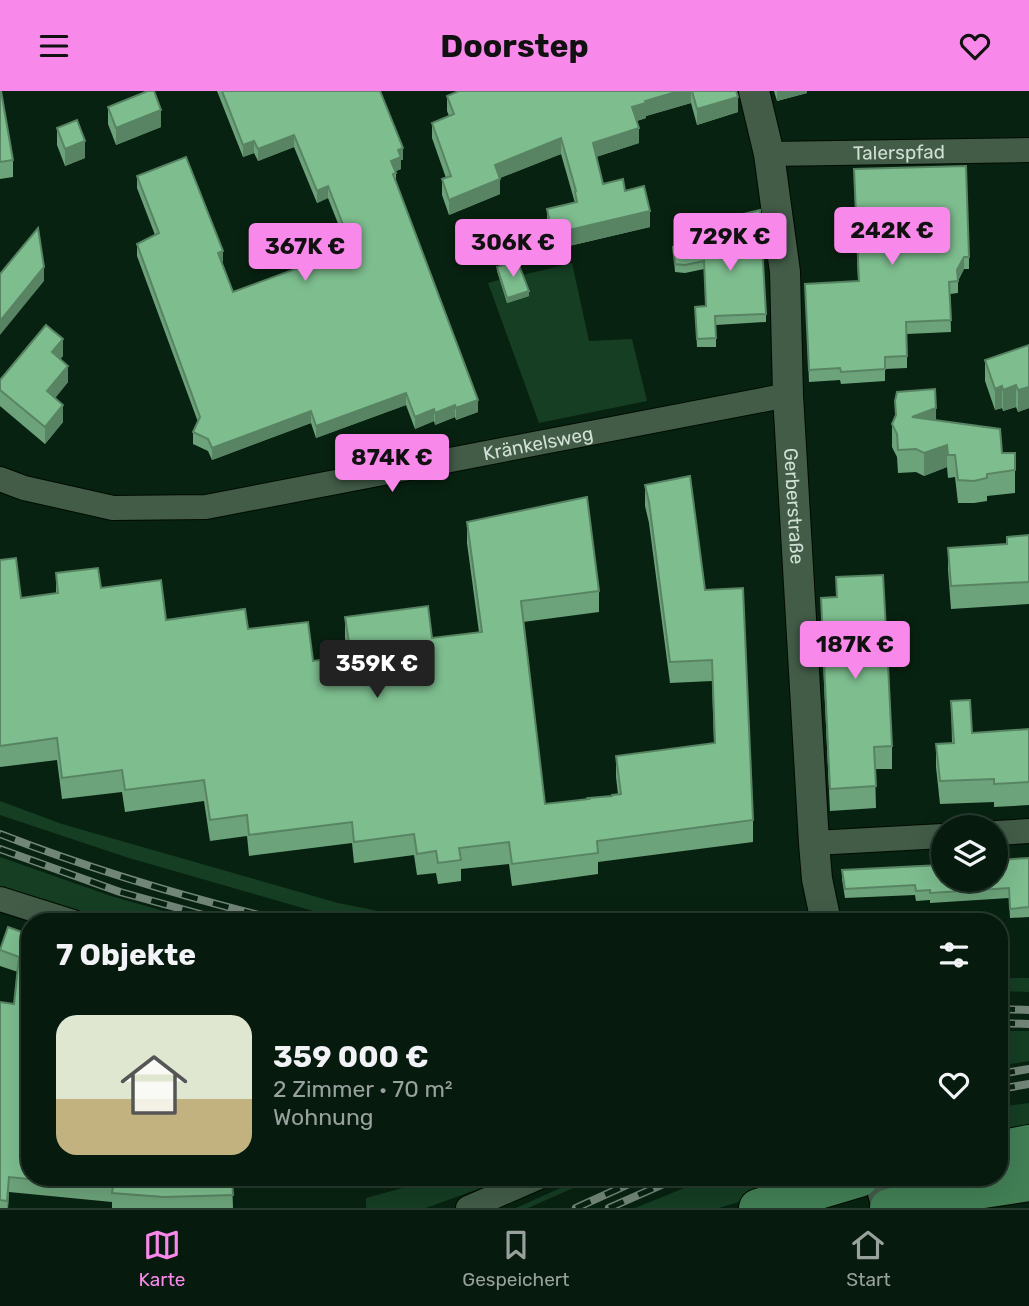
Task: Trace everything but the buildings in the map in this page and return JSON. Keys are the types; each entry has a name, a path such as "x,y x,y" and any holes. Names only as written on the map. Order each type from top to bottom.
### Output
{"main road":[{"path":"1008,1148 1029,1144"},
{"path":"1008,1185 1029,1182"},
{"path":"758,1208 832,1186"},
{"path":"888,1208 944,1195 1003,1186"}],"street":[{"name":"Gerberstraße","path":"754,91 769,154 785,272 788,395 814,843 817,879 824,913"},
{"name":"Talerspfad","path":"769,154 1029,150"},
{"name":"Kränkelsweg","path":"0,479 24,488 113,508 206,507 788,395"},
{"path":"1008,832 1029,831"},
{"path":"814,843 931,837"},
{"path":"0,898 46,913"},
{"path":"468,1208 519,1186"},
{"path":"881,1186 888,1208"}],"green space":[{"path":"572,263 589,341 632,339 647,401 539,423 488,283"},
{"path":"0,801 62,824 338,903 388,913 313,911 129,858 0,815"},
{"path":"0,857 111,896 170,913 75,913 0,887"},
{"path":"1008,978 1029,978 1029,992 1008,991"},
{"path":"1008,1031 1029,1031 1029,1061 1008,1064"},
{"path":"1029,1103 1029,1125 1008,1128 1008,1106"},
{"path":"410,1186 486,1186 426,1208 366,1208 366,1198"},
{"path":"565,1186 578,1186 528,1208 516,1208"},
{"path":"689,1186 791,1186 719,1208 635,1208"}],"railway":[{"path":"0,834 142,883 252,913"},
{"path":"0,849 120,892 196,913"},
{"path":"1008,1009 1029,1010"},
{"path":"1008,1023 1029,1024"},
{"path":"1008,1072 1029,1069"},
{"path":"1008,1088 1029,1084"},
{"path":"576,1208 624,1186"},
{"path":"609,1208 659,1186"}]}
